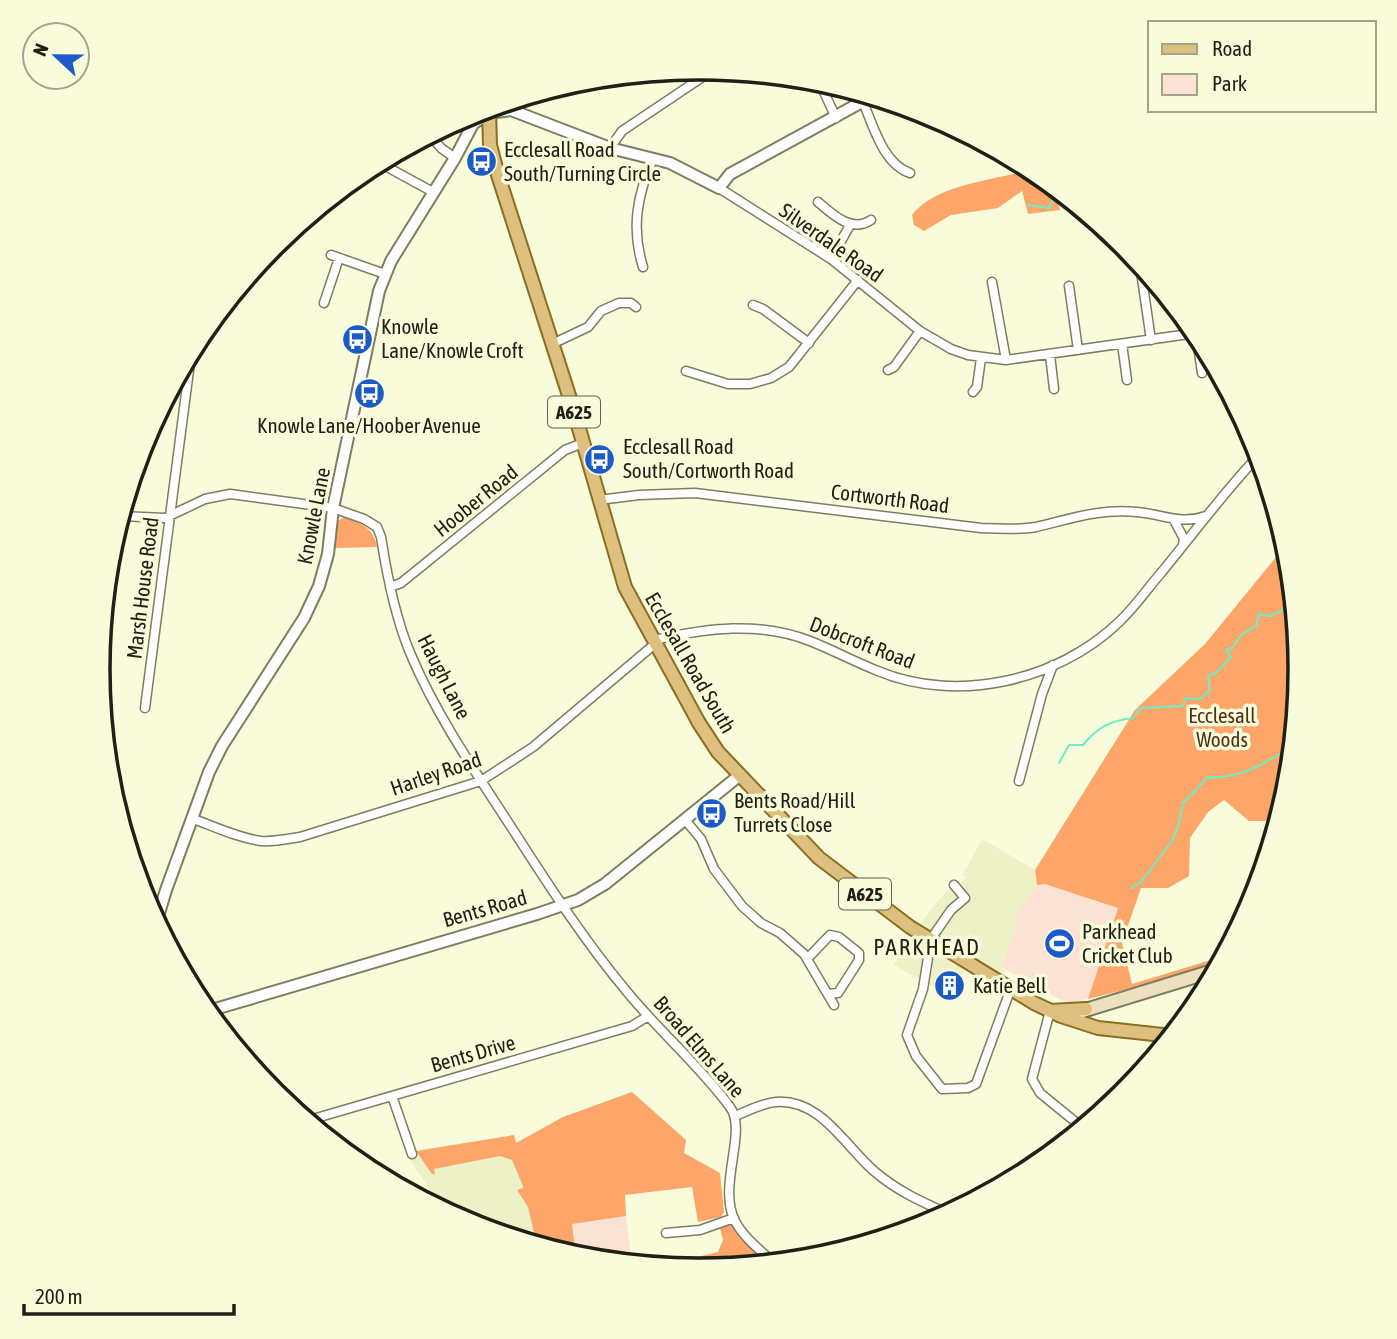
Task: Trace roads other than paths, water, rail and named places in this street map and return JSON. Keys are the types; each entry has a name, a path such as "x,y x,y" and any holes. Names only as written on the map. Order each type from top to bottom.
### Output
{"main road":[{"name":"Ecclesall Road South","path":"489,119 491,145 498,175 583,443 625,587 699,723 718,752 819,858 910,927 1069,1020 1098,1028 1160,1035"},
{"path":"1069,1020 1075,1013 1202,975"},
{"path":"1050,1011 1089,1009"},
{"path":"1089,1009 1091,1020 1098,1028"}],"street":[{"path":"610,148 622,131 698,80"},
{"path":"825,95 836,118"},
{"path":"521,108 610,148 670,163 719,188 730,174 860,104"},
{"path":"870,107 887,155 910,173"},
{"name":"Knowle Lane","path":"161,909 209,772 222,746 313,601 324,571 333,508 385,274 472,125"},
{"path":"436,142 455,158"},
{"path":"643,267 636,242 637,212 642,187 653,159"},
{"path":"389,168 433,192"},
{"name":"Silverdale Road","path":"719,188 831,259 919,331 951,349 981,358 1006,360 1183,335"},
{"path":"818,202 850,225 858,226 871,220"},
{"path":"831,259 850,225"},
{"path":"324,303 335,257 385,274"},
{"path":"686,371 728,384 762,382 789,367 858,280"},
{"path":"992,282 1006,360"},
{"path":"1143,283 1151,340"},
{"path":"1069,286 1078,350"},
{"path":"552,344 588,327 601,310 619,303 631,303 636,307"},
{"path":"753,306 763,309 808,343"},
{"path":"888,370 894,367 919,331"},
{"path":"1122,344 1127,380"},
{"path":"1050,355 1054,389"},
{"path":"973,392 977,387 981,358"},
{"name":"Silverdale Road","path":"1200,361 1202,373"},
{"name":"Marsh House Road","path":"145,708 188,374"},
{"name":"Hoober Road","path":"390,587 401,583 565,450 583,443"},
{"name":"Dobcroft Road","path":"655,642 730,627 769,630 810,641 885,674 934,686 959,687 1015,678 1053,665 1077,652 1118,623 1251,465"},
{"name":"Cortworth Road","path":"599,500 695,493 981,528 1034,527 1110,510 1140,512 1174,520 1195,520 1209,514"},
{"path":"130,517 170,517 205,499 230,494 333,508"},
{"name":"Haugh Lane","path":"333,508 364,519 377,527 390,587 405,639 419,673 481,781 562,905"},
{"path":"1174,520 1184,539 1183,545"},
{"name":"Harley Road","path":"191,818 261,841 281,840 481,781 533,747 655,642"},
{"path":"1019,781 1042,694 1053,665"},
{"name":"Bents Road","path":"217,1008 578,900 605,884 740,775"},
{"path":"686,821 701,839 714,869 747,912 780,933 807,959 834,1005"},
{"path":"954,885 965,898 951,910 931,939 923,989 907,1035 916,1056 942,1089 968,1088 976,1084 1011,988"},
{"name":"Broad Elms Lane","path":"562,905 648,1016 729,1105 735,1116 736,1132 729,1182 734,1218"},
{"path":"807,959 830,935 839,937 859,953 859,960 838,993 828,994"},
{"path":"1050,1011 1032,1079 1040,1093 1075,1122"},
{"name":"Bents Drive","path":"317,1118 632,1026 648,1016"},
{"path":"392,1096 412,1154"},
{"path":"735,1116 776,1102 814,1111 877,1174 911,1197 936,1208"},
{"path":"666,1233 700,1230 734,1218 742,1232 765,1254"}],"waterway":[{"path":"1028,205 1049,208 1053,199"},
{"path":"1059,763 1069,745 1083,745 1099,729 1133,718 1141,708 1183,706 1186,698 1200,699 1210,691 1208,676 1217,672 1231,657 1226,650 1232,648 1241,635 1256,626 1259,614 1270,616 1284,610"},
{"path":"1131,888 1141,882 1172,841 1183,803 1208,777 1242,773 1281,754"}],"place":[{"name":"Ecclesall Road South/Turning Circle","path":"481,162"},
{"name":"Knowle Lane/Knowle Croft","path":"358,339"},
{"name":"Knowle Lane/Hoober Avenue","path":"369,394"},
{"name":"Ecclesall Road South/Cortworth Road","path":"600,459"},
{"name":"Bents Road/Hill Turrets Close","path":"711,813"},
{"name":"Parkhead Cricket Club","path":"1059,944"},
{"name":"Katie Bell","path":"950,986"}],"district":[{"name":"PARKHEAD","path":"927,947"}],"park label":[{"name":"Ecclesall Woods","path":"1222,728"}]}
